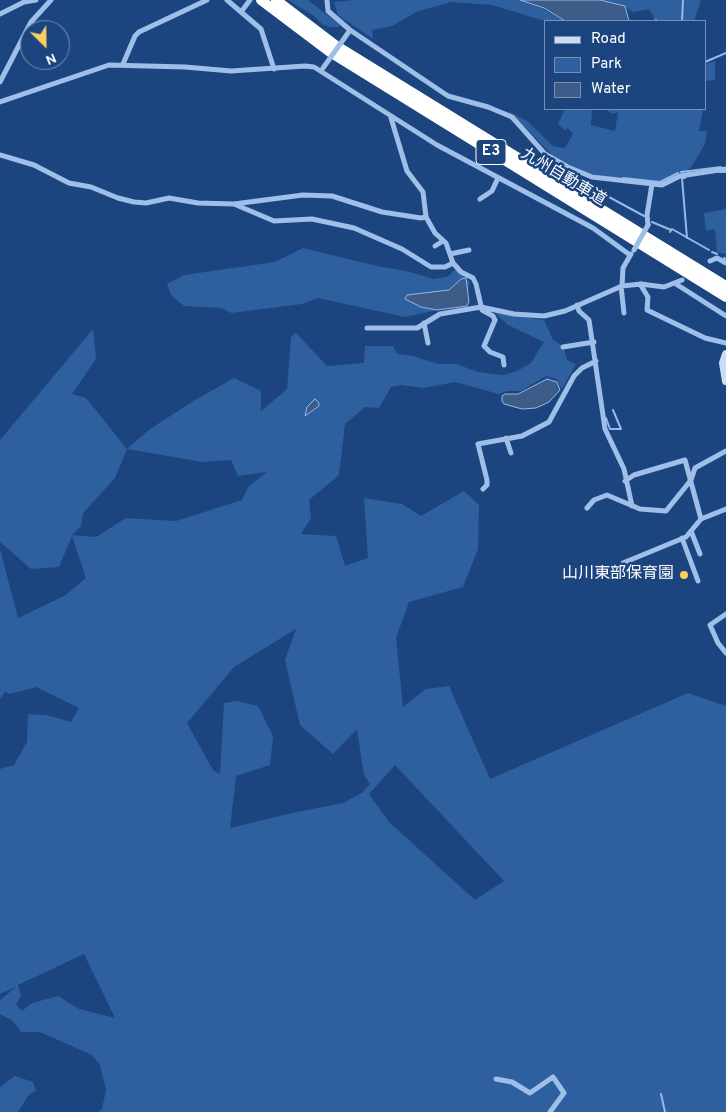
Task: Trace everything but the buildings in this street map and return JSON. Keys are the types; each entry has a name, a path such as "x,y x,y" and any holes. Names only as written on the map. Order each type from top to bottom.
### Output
{"highway":[{"name":"九州自動車道","path":"261,0 330,52 726,297"},
{"name":"九州自動車道","path":"276,0 335,45 726,286"}],"main road":[{"path":"726,354 723,363 726,381"}],"street":[{"path":"0,13 24,2 36,0"},
{"path":"0,82 31,22 51,0"},
{"path":"123,64 134,36 139,32 207,0"},
{"path":"226,0 242,11 261,29 274,69"},
{"path":"242,11 250,0"},
{"path":"327,0 328,11 349,31 448,96 488,107 512,117 545,154 568,167 592,177 662,185 680,176 726,169"},
{"path":"322,70 349,31"},
{"path":"0,102 110,65 123,64 231,71 305,66 322,70 390,117 498,178 580,221 630,255"},
{"path":"390,117 407,171 423,192 426,217 434,233 444,241 454,263 476,284 481,307 495,320 484,346 490,352 503,357 504,365"},
{"path":"0,155 34,165 69,183 91,187 134,202 146,203 169,198 198,203 234,204 303,195 332,196 382,212 421,218 426,217"},
{"path":"480,199 492,191 498,178"},
{"path":"624,313 621,286 623,268 648,225 647,215 652,184"},
{"path":"234,204 274,220 312,219 354,228 402,249 431,267 445,267 454,263"},
{"path":"435,246 444,241"},
{"path":"450,254 469,250"},
{"path":"710,261 717,258 726,263"},
{"path":"367,328 416,328 440,314 473,310 481,307 514,314 544,316 565,311 577,304 621,286 640,284 664,287 676,284 682,280"},
{"path":"640,284 648,297 647,310 705,338 726,343"},
{"path":"676,284 726,316"},
{"path":"577,304 579,311 589,320 594,342 605,429 624,469 625,481 632,506"},
{"path":"424,324 428,343"},
{"path":"563,347 594,342"},
{"path":"483,489 488,484 478,444 522,436 548,422 574,376 582,368 596,361"},
{"path":"506,438 511,453"},
{"path":"587,508 594,500 607,495 640,509 666,511 691,480 695,468 726,452"},
{"path":"625,481 634,475 685,460 702,519"},
{"path":"623,563 682,538 702,519 726,509"},
{"path":"691,530 700,554"},
{"path":"682,538 698,581"},
{"path":"726,614 710,625 718,643 726,653"},
{"path":"496,1080 512,1082 530,1093 553,1078 564,1093 550,1112"}],"green space":[{"path":"288,0 308,0 340,25 339,27 330,27 322,24 314,16"},
{"path":"354,0 519,0 541,8 562,20 544,21 492,5 452,2 418,11 392,26 372,30 373,39 338,15 334,2"},
{"path":"602,0 701,0 694,20 653,20 654,16 649,9 633,12 620,4"},
{"path":"715,61 715,80 706,81 706,64"},
{"path":"494,108 512,113 527,121 553,146 565,148 573,134 568,128 565,130 558,124 565,110 592,110 591,125 615,131 618,112 613,114 607,110 703,110 699,131 707,131 705,144 692,166 685,172 661,183 587,173 553,156 512,114"},
{"path":"726,209 726,254 717,252 715,229 706,231 704,213"},
{"path":"303,248 433,279 447,277 456,269 470,282 465,304 405,317 318,298 302,304 231,313 221,308 184,306 171,295 167,284 184,275 275,262"},
{"path":"495,313 544,320 553,340 563,346 567,360 576,364 562,389 557,379 546,376 521,391 507,391 499,394 455,382 424,388 401,385 391,387 379,408 365,407 345,424 339,475 309,500 311,518 301,534 336,536 345,566 368,558 364,498 402,504 421,516 464,491 479,505 478,549 463,587 409,602 396,638 403,707 426,689 449,686 490,779 688,693 726,706 726,1112 98,1112 102,1109 106,1090 100,1065 92,1055 40,1032 21,1032 13,1021 0,1014 0,1000 16,987 0,994 0,769 14,765 27,742 28,714 46,715 71,722 79,708 36,687 10,694 5,692 0,699 0,549 18,618 64,596 86,578 72,536 59,567 31,569 0,542 0,440 93,329 96,359 72,394 86,398 127,449 150,429 234,378 261,391 261,411 287,389 291,337 296,333 327,366 364,363 365,346 393,346 397,354 413,356 438,364 456,364 478,372 503,375 517,371 531,363 544,342 508,325","holes":["127,449 202,462 231,460 238,476 267,472 248,487 242,500 176,521 126,518 96,537 72,535 81,526 83,513 115,478","296,629 285,660 300,725 333,754 357,729 364,775 370,784 362,793 343,803 230,828 236,776 270,765 273,736 258,706 237,701 224,703 220,774 213,770 187,723 234,667","395,765 504,881 475,900 389,822 369,794","84,954 115,1018 79,1009 58,996 32,1003 22,1011 16,1005 21,996 18,985"]},
{"path":"15,1076 33,1082 36,1090 28,1096 18,1112 0,1112 0,1087"}],"water":[{"path":"520,0 600,0 625,6 629,20 563,20 544,8"},
{"path":"466,278 469,302 467,306 437,310 421,307 405,299 407,295 449,290 461,279"},
{"path":"547,379 557,382 560,390 549,402 536,408 522,409 504,404 502,401 502,396 505,394 518,394"},
{"path":"315,399 319,406 305,416 307,407"}],"waterway":[{"path":"682,20 683,0"},
{"path":"706,62 726,53"},
{"path":"558,166 587,185 644,216"},
{"path":"681,172 721,167"},
{"path":"719,172 726,172"},
{"path":"623,178 660,182 678,173"},
{"path":"685,178 682,178 687,238"},
{"path":"652,222 671,230"},
{"path":"670,232 672,229 709,250"},
{"path":"712,252 717,254"},
{"path":"606,418 610,429 621,429 613,410"},
{"path":"661,1094 665,1112"}],"place":[{"name":"山川東部保育園","path":"684,575"}]}
